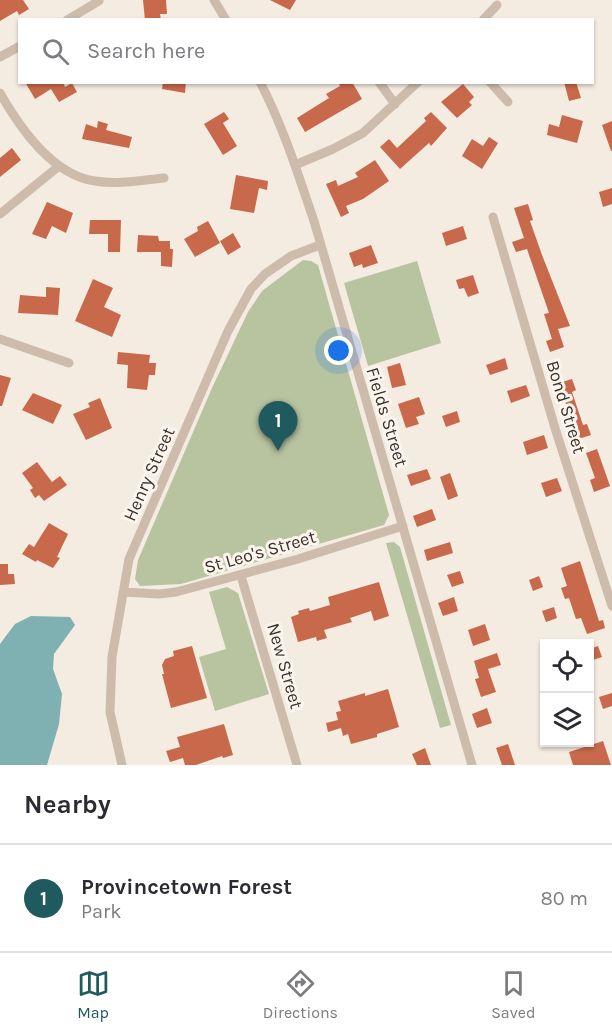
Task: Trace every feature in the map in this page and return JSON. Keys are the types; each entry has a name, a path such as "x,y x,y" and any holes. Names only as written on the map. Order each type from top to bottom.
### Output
{"street":[{"path":"214,0 225,18"},
{"path":"70,18 99,1"},
{"path":"485,18 497,5"},
{"path":"0,57 18,47"},
{"name":"Fields Street","path":"261,84 295,165 314,221 472,765"},
{"path":"380,84 394,104"},
{"path":"295,165 363,133 416,84"},
{"path":"492,84 508,102"},
{"path":"0,93 34,141 59,166 70,173 94,181 123,182 164,178"},
{"path":"0,214 59,166"},
{"name":"Bond Street","path":"493,217 555,429 612,606"},
{"name":"Henry Street","path":"122,765 110,712 112,657 129,560 228,331 250,290 265,274 291,256 320,245"},
{"path":"0,339 69,363"},
{"name":"St Leo's Street","path":"123,592 170,593 241,576 402,526"},
{"name":"New Street","path":"241,576 297,765"}],"green space":[{"path":"303,260 318,265 389,515 384,525 181,584 140,586 135,579 138,560 212,388 248,312 262,291"},
{"path":"417,261 441,343 368,366 344,283"},
{"path":"394,542 400,547 451,725 440,728 386,543"},
{"path":"227,587 238,593 269,694 215,711 199,657 226,649 209,592"}],"water":[{"path":"31,616 70,617 75,625 54,654 53,669 62,694 59,724 47,765 0,765 0,644 15,624"}],"building":[{"path":"0,0 23,0 29,9 19,15 17,11 0,21"},
{"path":"143,0 166,0 167,14 160,14 161,18 145,18"},
{"path":"270,0 296,0 290,10"},
{"path":"26,84 64,84 65,87 73,84 77,92 59,102 51,89 35,99"},
{"path":"163,84 186,84 185,93 162,89"},
{"path":"339,84 353,84 362,99 305,132 297,118 329,98 326,94 340,86"},
{"path":"463,84 474,97 469,102 472,105 457,118 441,102"},
{"path":"565,84 577,84 581,98 569,101"},
{"path":"224,112 229,119 223,123 237,146 223,155 204,124"},
{"path":"431,112 447,128 431,146 429,143 400,169 380,147 389,139 397,148 426,121 424,118"},
{"path":"562,115 583,121 577,143 547,135 549,124 559,127"},
{"path":"98,121 108,124 106,130 132,137 129,148 82,139 86,124 97,128"},
{"path":"612,121 612,151 611,151 602,125"},
{"path":"489,137 498,143 482,169 462,156 472,139 483,146"},
{"path":"12,148 21,160 0,177 0,158"},
{"path":"375,160 389,181 363,199 346,206 349,213 341,217 326,184 336,180 338,186 358,177 355,173"},
{"path":"236,175 268,181 267,190 259,188 254,213 230,209"},
{"path":"612,188 612,204 603,207 599,192"},
{"path":"47,202 73,213 66,233 52,226 46,239 32,234"},
{"path":"528,204 533,220 530,221 570,326 558,329 564,347 550,352 546,341 552,339 544,314 549,313 527,249 516,252 512,242 524,238 514,208"},
{"path":"90,220 121,220 120,252 108,252 108,234 89,234"},
{"path":"208,221 220,243 195,257 184,239 198,231 197,227"},
{"path":"463,226 467,239 446,246 442,233"},
{"path":"233,233 241,247 228,255 220,241"},
{"path":"138,235 158,236 159,241 170,241 170,249 173,249 172,267 161,266 161,252 137,252"},
{"path":"371,245 378,263 363,268 362,264 354,267 349,253"},
{"path":"473,275 479,293 468,297 464,288 459,289 456,280"},
{"path":"93,279 113,288 104,307 121,315 112,337 75,321"},
{"path":"46,287 60,288 58,315 18,313 20,295 46,297"},
{"path":"118,352 150,355 149,363 156,363 155,375 149,375 147,390 127,388 128,365 117,364"},
{"path":"505,358 508,369 490,375 486,365"},
{"path":"400,363 406,385 392,388 387,367"},
{"path":"0,375 11,378 2,406 0,406"},
{"path":"572,379 576,390 572,392 583,425 587,424 591,435 572,441 568,430 574,428 559,383"},
{"path":"526,385 530,396 511,403 507,391"},
{"path":"33,393 62,405 53,424 22,410"},
{"path":"419,397 425,414 416,417 419,424 406,428 398,404"},
{"path":"100,398 112,428 86,440 73,414 90,407 88,403"},
{"path":"457,411 460,422 446,427 442,416"},
{"path":"544,435 548,448 527,455 523,442"},
{"path":"597,449 610,486 594,492 590,480 595,478 586,453"},
{"path":"37,462 52,482 60,476 67,485 44,501 39,495 35,498 30,490 33,488 22,473"},
{"path":"427,469 431,479 411,486 407,475"},
{"path":"450,473 458,496 448,500 440,477"},
{"path":"557,478 562,491 546,497 541,483"},
{"path":"432,509 436,520 417,527 413,516"},
{"path":"49,523 68,534 57,557 60,558 53,568 22,554 29,544 34,547"},
{"path":"450,542 453,553 427,561 424,550"},
{"path":"580,561 599,621 603,620 605,628 587,634 581,618 576,619 569,598 565,599 561,588 567,586 561,568"},
{"path":"0,564 8,564 8,574 14,574 15,584 0,585"},
{"path":"460,571 464,583 452,587 447,575"},
{"path":"539,576 543,587 533,591 529,580"},
{"path":"379,582 389,616 374,621 371,611 350,618 352,622 324,630 327,638 317,641 316,637 298,642 291,617 299,614 298,611 309,608 310,611 330,605 328,597"},
{"path":"454,597 458,611 443,616 438,603"},
{"path":"554,607 557,618 546,622 542,611"},
{"path":"485,624 490,640 473,646 468,630"},
{"path":"192,646 207,698 171,708 162,674 164,674 162,665 165,659 174,656 173,651"},
{"path":"598,646 602,657 594,660 594,648"},
{"path":"497,653 501,665 488,669 496,692 481,697 475,679 479,678 474,661"},
{"path":"388,689 399,727 377,734 377,737 351,744 348,734 343,736 341,728 328,732 326,723 338,720 336,712 341,711 338,701"},
{"path":"612,693 612,706 603,709 599,697"},
{"path":"487,708 492,723 477,728 472,714"},
{"path":"224,724 233,755 223,758 222,756 196,765 185,765 183,758 170,762 166,751 180,747 177,737"},
{"path":"603,741 611,765 573,765 569,752 584,747 594,747 594,744"},
{"path":"508,744 515,765 502,765 496,748"},
{"path":"425,748 431,765 417,765 412,754"}],"place":[{"name":"Provincetown Forest","path":"278,451"}]}
